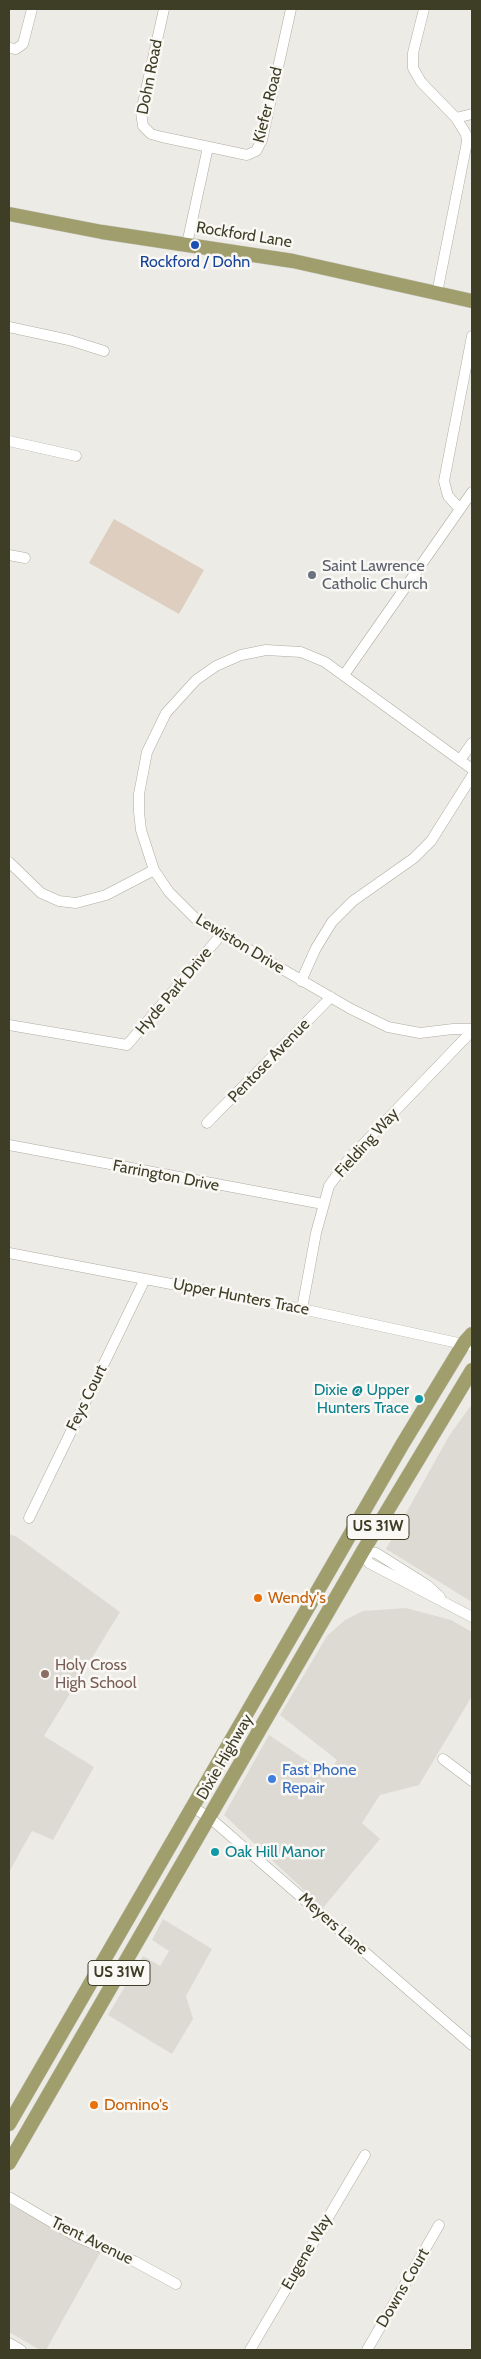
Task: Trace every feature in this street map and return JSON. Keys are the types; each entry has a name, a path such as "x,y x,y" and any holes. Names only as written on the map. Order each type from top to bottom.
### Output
{"main road":[{"name":"Rockford Lane","path":"9,214 102,232 293,261 472,301"},
{"name":"Dixie Highway","path":"9,2124 367,1504 469,1341"},
{"name":"Dixie Highway","path":"9,2163 364,1551 472,1370"},
{"path":"364,1551 358,1544 355,1534 367,1504"}],"street":[{"path":"9,48 16,49 23,44 32,9"},
{"name":"Dohn Road","path":"164,9 141,112 142,126 151,134 208,147"},
{"name":"Kiefer Road","path":"208,147 247,155 260,147 291,9"},
{"path":"424,9 413,53 413,68 421,82 456,118 466,134 466,152 436,293"},
{"path":"456,118 472,114"},
{"path":"187,244 208,147"},
{"path":"9,327 69,340 104,351"},
{"path":"460,510 448,496 444,481 472,336"},
{"path":"9,441 76,456"},
{"path":"344,675 472,492"},
{"path":"9,554 24,558"},
{"name":"Lewiston Drive","path":"472,769 344,675 311,655 290,650 266,650 241,655 216,666 181,694 166,713 154,734 147,752 139,794 141,830 154,870 181,906 196,919 221,936 367,1018 408,1032 472,1030"},
{"path":"460,760 472,743"},
{"path":"301,981 316,948 332,922 353,901 414,858 431,841 472,776"},
{"path":"9,862 42,893 59,901 76,903 106,895 154,870"},
{"name":"Hyde Park Drive","path":"9,1025 127,1045 221,936"},
{"name":"Pentose Avenue","path":"207,1123 331,997"},
{"name":"Fielding Way","path":"302,1309 326,1190 339,1170 472,1030"},
{"name":"Farrington Drive","path":"9,1145 323,1204"},
{"name":"Upper Hunters Trace","path":"9,1253 469,1341"},
{"name":"Feys Court","path":"29,1518 145,1279"},
{"path":"364,1551 376,1553 427,1585 445,1601 472,1617"},
{"path":"443,1759 472,1781"},
{"name":"Meyers Lane","path":"191,1806 210,1818 472,2046"},
{"name":"Eugene Way","path":"250,2350 365,2155"},
{"name":"Trent Avenue","path":"9,2197 77,2237 134,2261 176,2284"},
{"name":"Downs Court","path":"367,2350 440,2225"},
{"path":"9,2343 21,2350"}],"shaded area":[{"path":"114,519 204,570 179,614 89,563"},
{"path":"472,1404 472,1602 386,1549 449,1436"},
{"name":"Holy Cross High School","path":"9,1534 17,1537 120,1612 44,1736 94,1767 53,1840 32,1831 9,1872"},
{"path":"406,1608 451,1620 472,1632 472,1696 419,1785 380,1795 362,1823 380,1839 323,1908 224,1815 269,1735 327,1774 337,1760 280,1715 327,1636 345,1620 363,1611"},
{"path":"163,1919 212,1949 186,1996 193,2019 172,2054 108,2015 143,1956 160,1966 169,1951 152,1940"},
{"path":"11,2205 100,2253 46,2350 40,2350 9,2332 9,2206"}],"place":[{"name":"Rockford / Dohn","path":"195,245"},
{"name":"Saint Lawrence Catholic Church","path":"312,575"},
{"name":"Dixie @ Upper Hunters Trace","path":"419,1399"},
{"name":"Wendy's","path":"258,1598"},
{"name":"Holy Cross High School","path":"45,1674"},
{"name":"Fast Phone Repair","path":"272,1779"},
{"name":"Oak Hill Manor","path":"215,1852"},
{"name":"Domino's","path":"94,2105"}]}
